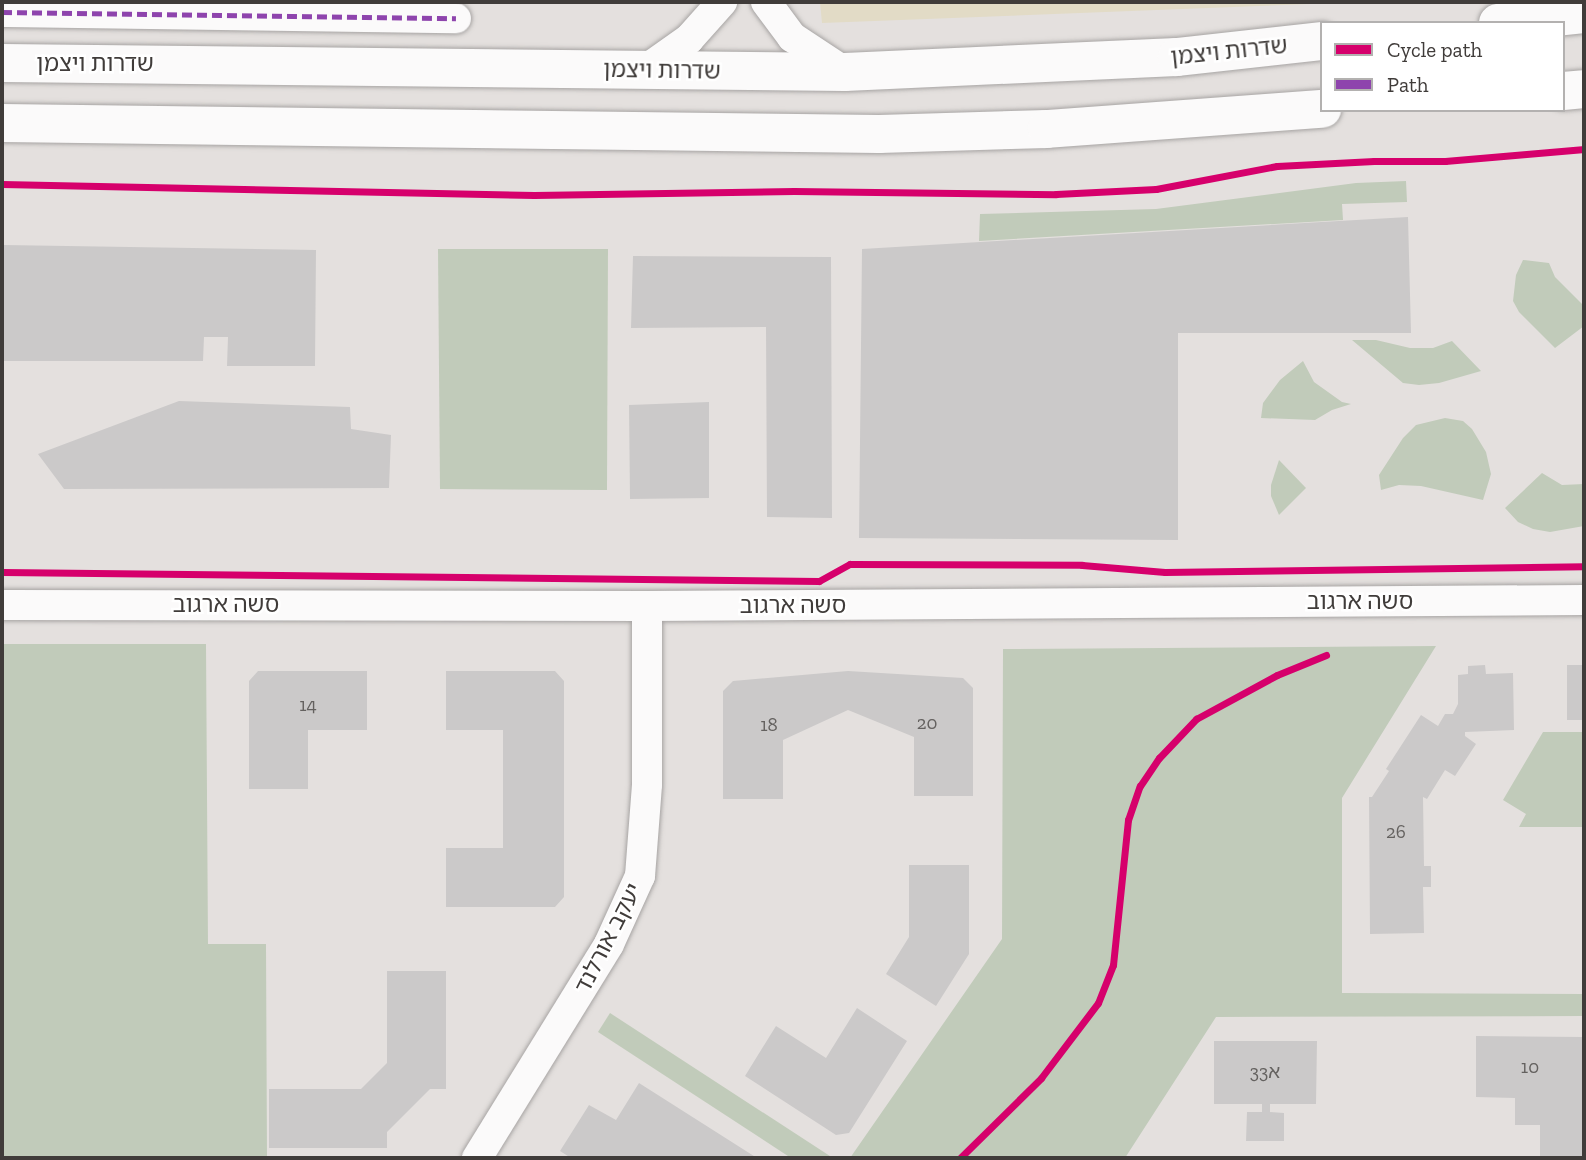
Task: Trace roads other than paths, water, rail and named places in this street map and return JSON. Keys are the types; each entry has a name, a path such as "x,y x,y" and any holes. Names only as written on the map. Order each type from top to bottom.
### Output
{"main road":[{"path":"1517,21 1584,14"},
{"name":"שדרות ויצמן","path":"2,63 845,72 1151,58 1320,41"},
{"path":"1565,91 1584,89"},
{"path":"6,124 879,134 1047,129 1320,109"}],"street":[{"path":"645,70 689,38 722,2"},
{"path":"766,2 792,37 845,72"},
{"path":"2,12 456,18"},
{"name":"סשה ארגוב","path":"2,605 647,606 1584,600"},
{"name":"יעקב אורלנד","path":"477,1158 610,944 640,876 647,784 647,606"}]}
